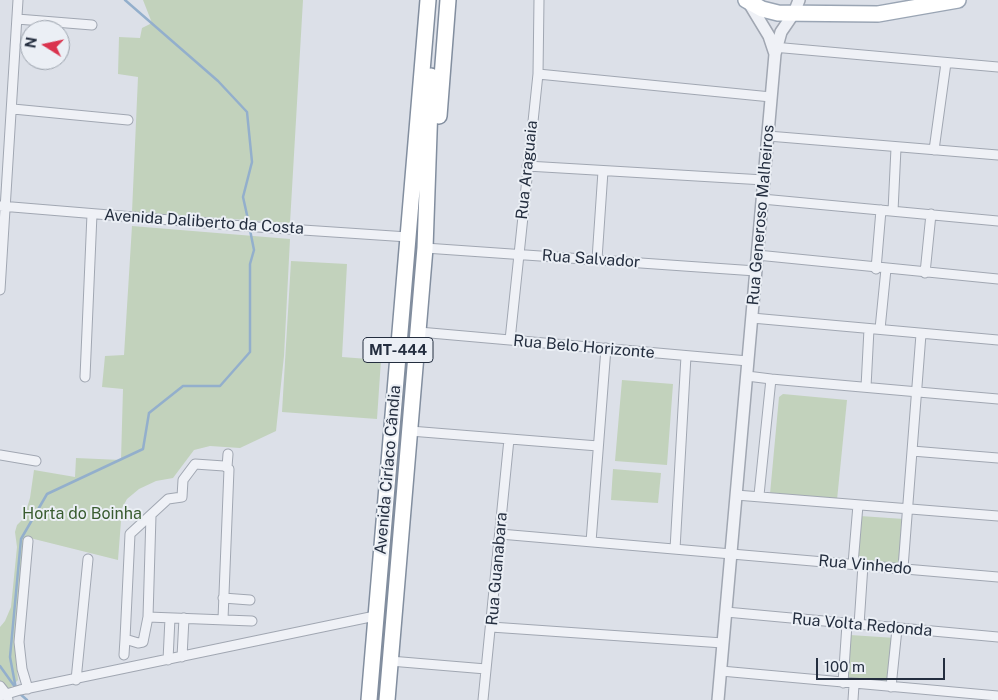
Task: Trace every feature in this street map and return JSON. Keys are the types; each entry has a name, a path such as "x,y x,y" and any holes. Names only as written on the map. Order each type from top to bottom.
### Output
{"main road":[{"name":"Avenida Ciríaco Cândia","path":"369,700 428,0"},
{"path":"426,229 432,64 438,0"},
{"name":"MT-444","path":"426,229 435,169 448,0"},
{"path":"747,0 770,12 797,6 878,14 958,0"},
{"name":"Avenida Ciríaco Cândia","path":"387,700 419,332 426,229"}],"street":[{"path":"0,290 3,206 13,109 18,0"},
{"name":"Rua Araguaia","path":"510,340 538,74 539,0"},
{"path":"747,0 763,25 775,50"},
{"path":"775,50 781,32 797,6"},
{"path":"17,19 92,25"},
{"path":"775,50 998,67"},
{"name":"Rua Generoso Malheiros","path":"718,700 775,50"},
{"path":"934,150 946,63"},
{"path":"538,74 771,97"},
{"path":"13,109 128,120"},
{"path":"768,136 998,155"},
{"path":"893,211 896,148"},
{"path":"527,166 764,180"},
{"path":"597,259 603,171"},
{"path":"762,199 998,221"},
{"name":"Avenida Daliberto da Costa","path":"3,206 243,226 408,236"},
{"path":"876,269 881,210"},
{"path":"85,377 92,214"},
{"path":"925,273 931,214"},
{"name":"Rua Salvador","path":"425,248 756,271"},
{"path":"757,255 876,269 998,279"},
{"path":"880,329 886,269"},
{"path":"752,318 998,340"},
{"path":"866,387 869,329"},
{"name":"Rua Belo Horizonte","path":"419,332 748,361"},
{"path":"903,568 915,392 921,334"},
{"path":"591,542 606,348"},
{"path":"675,549 686,356"},
{"path":"747,376 998,399"},
{"path":"759,495 771,379"},
{"path":"410,431 598,446"},
{"name":"Rua Guanabara","path":"483,700 509,438"},
{"path":"912,451 998,458"},
{"path":"222,620 228,454"},
{"path":"0,455 36,461"},
{"path":"124,655 130,534 168,499 182,497 183,480 195,464 227,467"},
{"path":"736,495 759,495 907,510 998,516"},
{"path":"852,564 858,505"},
{"path":"125,639 138,644 144,642 148,617 150,515"},
{"name":"Rua Vinhedo","path":"500,534 998,577"},
{"path":"13,694 22,669 19,642 28,541"},
{"path":"76,680 88,559"},
{"path":"859,626 863,565"},
{"path":"223,598 250,600"},
{"name":"Rua Volta Redonda","path":"726,612 859,626 998,637"},
{"path":"0,686 13,694 375,616"},
{"path":"148,617 252,621"},
{"path":"168,660 170,618"},
{"path":"182,657 184,618"},
{"path":"844,683 846,624"},
{"path":"491,627 724,643"},
{"path":"891,687 897,629"},
{"path":"390,661 486,669"},
{"path":"721,671 854,685 998,696"},
{"path":"853,700 854,685"}],"green space":[{"path":"143,0 303,0 290,223 132,212 138,77 118,74 119,37 140,38 142,28 152,23"},
{"name":"Horta do Boinha","path":"132,226 290,239 284,356 276,431 240,448 210,446 194,450 173,478 156,481 139,489 127,499 122,508 118,560 26,537 22,555 15,650 18,680 8,690 0,681 0,627 11,607 17,547 15,532 17,525 24,518 30,498 34,470 75,477 76,458 121,460 123,389 102,387 105,356 124,355"},
{"path":"291,261 347,264 342,357 381,360 377,419 282,412"},
{"path":"622,380 673,384 667,465 615,461"},
{"path":"783,394 847,400 837,500 770,494 779,397"},
{"path":"613,469 661,473 658,503 611,500"},
{"path":"860,516 904,519 900,567 857,561"},
{"path":"850,635 896,638 891,682 846,679"}],"waterway":[{"path":"125,0 218,81 247,112 252,162 243,197 249,224"},
{"path":"16,689 10,657 21,539 47,494 143,449 149,413 183,386 220,386 250,352 250,264 254,250 250,230"},
{"path":"0,666 15,687"},
{"path":"19,693 27,700"}]}
